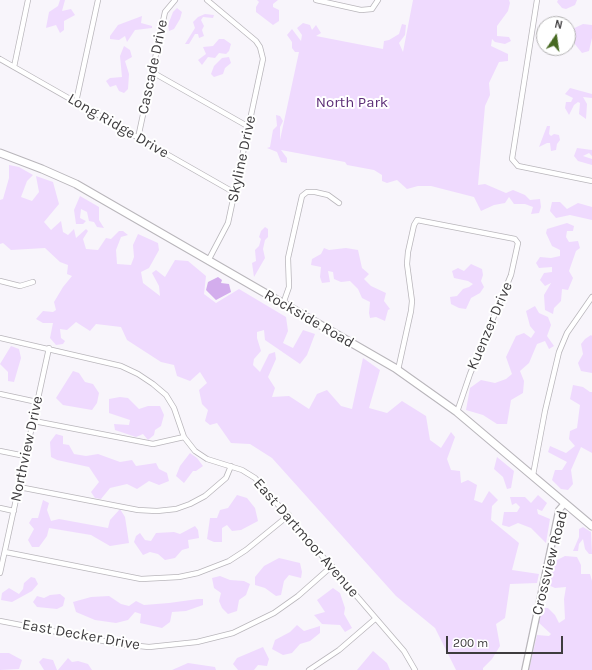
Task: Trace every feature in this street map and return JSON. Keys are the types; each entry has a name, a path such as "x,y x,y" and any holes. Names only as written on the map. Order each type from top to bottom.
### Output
{"main road":[{"name":"Rockside Road","path":"0,153 76,184 398,370 457,412 592,526"}],"street":[{"path":"14,67 28,0"},
{"path":"76,102 98,0"},
{"name":"Cascade Drive","path":"138,138 165,12 175,0"},
{"name":"Skyline Drive","path":"207,0 256,41 262,53 263,63 226,231 208,261"},
{"path":"316,0 361,10 372,9 378,0"},
{"path":"537,0 513,150 513,162 518,166 592,181"},
{"name":"Long Ridge Drive","path":"0,59 235,193"},
{"path":"152,72 249,127"},
{"path":"283,304 289,287 288,258 302,196 307,192 315,192 328,195 339,203"},
{"name":"Kuenzer Drive","path":"398,370 411,311 412,301 407,264 414,225 417,220 515,239 518,243 511,275 470,374 457,412"},
{"path":"0,281 20,286 33,282"},
{"path":"533,475 542,423 558,357 567,333 592,297"},
{"name":"East Dartmoor Avenue","path":"0,338 49,348 120,366 143,377 166,395 174,408 184,437 195,451 207,459 242,470 256,478 289,515 375,619 404,651 415,670"},
{"name":"Northview Drive","path":"0,573 1,561 5,552 49,348"},
{"path":"0,394 37,402"},
{"path":"34,420 153,444 184,437"},
{"path":"0,450 26,456"},
{"path":"19,486 138,510 157,511 176,509 205,496 226,478 231,466"},
{"name":"Crossview Road","path":"525,670 559,510 565,503"},
{"path":"0,508 14,511"},
{"path":"5,552 128,577 154,579 179,577 198,573 230,560 246,550 289,515"},
{"name":"East Decker Drive","path":"0,620 119,644 149,647 177,646 217,638 249,626 274,613 298,596 332,566"},
{"path":"309,670 339,650 375,619"}],"green space":[{"path":"60,0 65,0 62,11 71,9 75,15 64,21 64,30 60,33 56,25 46,28 49,12 58,6"},
{"path":"257,0 278,0 273,4 273,7 279,10 279,21 273,25 256,12 256,7 259,2"},
{"name":"North Park","path":"413,0 509,0 510,3 508,11 497,26 497,36 509,37 511,41 505,44 495,42 492,39 491,46 508,54 508,61 499,62 489,83 490,95 485,106 478,185 485,184 506,193 513,190 525,195 530,200 540,199 541,207 539,213 531,214 533,207 525,204 514,204 509,197 505,203 494,205 481,211 474,197 431,186 418,186 407,189 397,180 387,183 382,181 382,175 374,170 347,165 345,162 281,150 287,158 287,163 281,162 277,152 267,148 270,147 273,130 277,126 276,115 280,116 283,121 280,127 280,140 299,52 295,52 292,48 292,42 287,35 292,29 301,41 302,35 297,28 303,23 310,25 312,30 316,25 321,33 316,36 383,49 384,41 389,40 399,34 402,24 406,25 405,35 399,43 403,52"},
{"path":"558,0 577,0 575,5 566,9 562,8 557,2"},
{"path":"177,8 182,12 180,19 174,29 169,31 168,25 173,12"},
{"path":"205,14 214,15 213,18 203,17 201,20 204,26 202,30 204,36 199,38 198,34 195,34 189,44 185,44 195,28 193,22 198,17"},
{"path":"142,16 141,23 152,26 152,28 135,30 127,42 125,36 119,40 110,39 110,36 118,25"},
{"path":"583,24 592,25 592,38 589,51 582,53 576,46 576,27"},
{"path":"219,39 224,39 231,44 229,51 226,54 219,53 215,58 208,57 202,65 198,60 206,54 203,47 213,46"},
{"path":"124,46 130,50 132,57 125,61 129,74 128,89 124,93 119,91 116,85 110,87 106,81 110,78 122,77 120,56"},
{"path":"229,57 231,63 225,68 223,74 214,77 211,74 214,66 222,58"},
{"path":"570,88 592,94 592,98 583,97 587,104 586,119 579,114 580,103 578,102 574,105 569,115 565,108 566,102 571,102 573,98 565,94"},
{"path":"547,126 550,126 549,134 551,136 554,134 559,135 560,140 557,144 556,150 551,151 550,143 539,147"},
{"path":"577,148 592,150 592,156 589,153 583,156 592,159 592,165 578,161 574,156"},
{"path":"9,165 19,167 33,175 27,181 21,197 32,201 39,192 36,176 53,182 59,204 44,222 51,230 61,221 63,232 68,235 74,229 76,238 86,229 88,231 83,239 86,249 98,250 106,238 111,239 119,231 123,231 128,235 121,237 116,250 117,264 131,265 134,257 133,245 138,234 158,243 159,250 149,268 141,272 143,283 160,296 159,286 152,273 156,270 165,277 175,260 188,261 206,276 204,294 216,303 239,289 286,317 288,331 283,343 293,348 303,330 315,334 307,355 300,364 265,340 264,330 257,332 257,338 261,351 254,359 253,365 260,372 269,354 275,352 276,359 268,377 275,388 272,397 289,396 309,409 317,394 327,390 341,406 352,409 363,358 380,370 369,408 387,413 402,401 426,416 430,440 441,448 451,432 455,437 447,459 451,470 460,471 461,483 468,480 477,485 474,500 482,503 489,491 498,500 492,506 491,520 519,543 512,570 539,574 537,583 510,584 505,618 496,624 500,646 483,670 456,670 435,628 396,596 272,458 250,444 231,443 217,423 210,425 205,421 208,410 202,404 199,390 207,383 200,372 190,381 177,376 174,365 161,362 127,340 121,327 96,324 90,331 76,322 67,330 60,329 61,338 65,341 63,344 56,345 50,338 53,323 43,323 36,319 43,311 53,312 56,310 54,302 72,276 67,274 68,265 60,262 45,248 11,250 3,243 0,244 0,200 3,199 9,178"},
{"path":"80,196 99,207 99,220 104,228 97,227 94,222 89,221 87,212 81,209 80,218 86,221 83,224 76,224 74,210"},
{"path":"552,202 560,202 567,209 578,203 592,207 592,220 570,215 556,218 550,211"},
{"path":"567,223 574,226 573,231 567,231 566,237 569,242 578,241 580,248 576,251 569,271 573,278 568,290 562,289 561,301 554,308 553,314 545,310 544,295 551,283 545,286 540,280 544,273 552,272 552,267 539,268 536,263 540,257 551,258 560,256 560,250 552,246 546,233 547,229"},
{"path":"265,227 268,229 268,237 265,240 263,249 265,258 254,277 252,263 256,261 255,250 259,246 261,231"},
{"path":"324,248 329,250 346,248 358,250 362,268 369,274 364,279 371,286 386,293 384,301 390,309 388,310 385,321 376,317 370,318 370,302 362,298 358,289 350,281 341,282 334,279 333,272 328,271 330,282 322,283 320,277 321,267 311,265 312,259 321,254"},
{"path":"471,264 482,269 483,275 481,281 484,287 480,293 471,298 466,309 459,308 451,304 450,297 457,296 463,289 473,284 468,281 454,278 452,271 458,268 464,271"},
{"path":"535,306 539,313 548,317 551,325 547,336 554,346 549,349 545,341 537,344 529,363 520,371 524,381 523,393 511,400 507,424 497,424 483,415 466,410 470,388 481,380 495,383 506,379 512,374 506,357 516,336 524,333 531,338 535,332 530,326 526,311"},
{"path":"591,335 592,373 581,371 578,363 583,354 581,344"},
{"path":"11,346 19,349 21,358 14,382 8,381 8,372 0,364"},
{"path":"73,371 79,373 85,382 93,384 99,393 97,403 92,410 63,405 56,398"},
{"path":"573,385 583,387 592,392 592,453 581,447 571,470 573,484 568,490 561,489 552,480 555,470 562,470 567,462 548,452 550,446 566,453 575,446 569,439 570,431 577,428 580,405 570,399"},
{"path":"120,397 128,398 139,409 148,406 160,406 164,415 161,426 155,430 154,435 148,440 143,434 136,437 115,430 114,424 129,425 130,420 109,413 109,399"},
{"path":"56,434 63,436 63,444 69,445 74,454 86,456 98,454 120,462 132,460 136,466 156,463 159,469 167,473 169,481 159,485 149,481 137,489 127,484 110,488 101,499 95,498 91,492 99,482 89,467 57,460 51,457 50,442"},
{"path":"190,453 197,458 203,466 196,471 193,471 184,483 176,476 180,466"},
{"path":"497,457 514,471 511,488 507,489 503,477 494,469"},
{"path":"237,495 247,498 255,508 258,521 241,530 232,531 227,525 222,528 222,542 214,542 207,539 210,518 217,518 220,510 228,508"},
{"path":"538,495 547,503 542,511 537,509 538,514 550,519 546,543 531,528 518,523 509,527 502,525 504,512 517,512 520,507 516,503 512,505 510,497 525,497 531,503"},
{"path":"43,500 49,503 47,510 51,521 59,519 108,528 110,520 120,509 125,517 129,543 110,546 91,535 49,528 47,536 39,547 32,547 28,540 34,529 29,523 32,518 38,518"},
{"path":"195,526 198,530 199,538 188,540 189,548 182,550 175,558 165,560 158,554 150,552 143,555 134,542 136,536 140,533 145,540 151,541 156,533 174,532 180,534"},
{"path":"583,527 591,532 592,554 589,554 585,549 583,539 579,544 578,551 573,551 579,537 579,529"},
{"path":"565,556 577,557 581,565 581,574 590,574 592,581 592,670 529,670 537,635 549,636 551,634 538,622 542,608 548,608 555,615 559,623 565,619 564,599 566,587 555,588 546,584 551,563"},
{"path":"279,558 300,563 302,572 301,578 289,575 284,581 281,595 276,596 265,588 255,585 255,577 264,566"},
{"path":"220,576 230,580 244,581 250,584 246,595 239,600 237,611 228,614 222,608 219,601 221,593 214,588 212,578"},
{"path":"31,577 35,578 38,584 32,591 12,602 1,600 2,593 9,588 19,594 23,589 24,583"},
{"path":"333,588 340,593 345,608 344,614 352,628 345,632 340,625 322,624 314,615 325,612 317,600"},
{"path":"60,594 65,598 63,606 57,609 37,607 33,602 37,596 44,598 50,595"},
{"path":"109,596 121,604 129,606 136,601 144,605 198,599 203,599 203,605 186,611 172,612 170,622 162,628 140,623 141,614 135,612 128,620 116,623 95,620 76,612 73,602 91,597"},
{"path":"297,625 304,631 320,626 320,633 310,641 300,644 292,653 283,655 272,649 275,640 290,632"},
{"path":"263,647 269,659 267,666 258,665 254,670 238,670 233,664 237,658"},
{"path":"373,651 387,663 390,670 357,670"},
{"path":"0,653 9,653 22,660 19,669 0,670"},
{"path":"43,658 53,660 57,670 44,670 39,662"},
{"path":"68,658 72,662 78,661 88,664 92,670 58,670"},
{"path":"188,663 215,667 216,670 172,670"}],"shaded area":[{"path":"218,277 222,280 221,283 229,284 231,292 216,300 206,290 208,282"}]}
